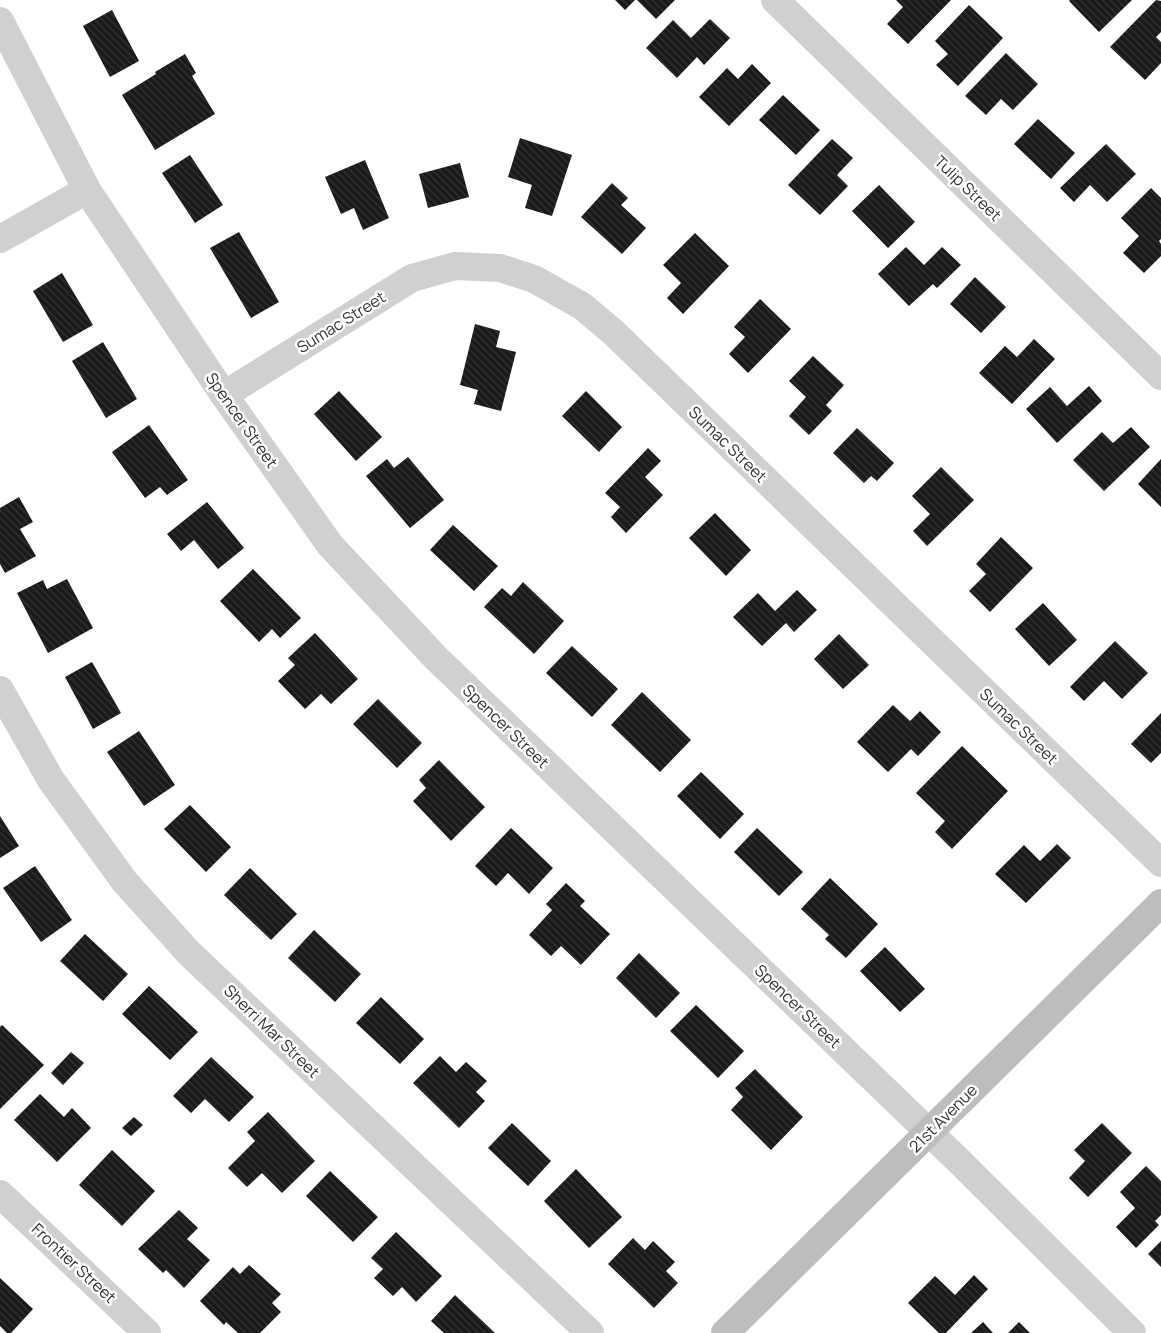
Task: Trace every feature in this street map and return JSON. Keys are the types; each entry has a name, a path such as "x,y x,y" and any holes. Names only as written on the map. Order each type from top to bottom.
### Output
{"street":[{"name":"Tulip Street","path":"775,0 1161,376"},
{"name":"Spencer Street","path":"0,21 87,190 224,395 330,545 436,658 929,1132 1132,1333"},
{"path":"0,239 87,190"},
{"name":"Sumac Street","path":"224,395 412,278 455,266 500,268 534,279 582,306 613,332 1161,863"},
{"name":"Sherri Mar Street","path":"0,690 51,780 125,882 189,953 590,1333"},
{"name":"21st Avenue","path":"725,1333 1161,903"},
{"name":"Frontier Street","path":"0,1194 147,1333"}],"building":[{"path":"615,0 635,0 625,10"},
{"path":"637,0 675,0 656,19"},
{"path":"896,0 951,0 908,44 887,24 903,7"},
{"path":"1070,0 1132,0 1099,32"},
{"path":"1156,0 1161,1 1161,32 1156,37 1161,42 1161,63 1145,80 1110,47"},
{"path":"969,5 1003,38 958,86 936,65 948,54 935,41"},
{"path":"112,10 139,61 110,77 83,26"},
{"path":"710,19 730,38 704,65 697,57 677,78 646,48 673,20 691,38"},
{"path":"1006,53 1038,84 1013,110 1001,99 986,115 965,96"},
{"path":"185,54 196,73 192,76 215,114 155,150 122,95"},
{"path":"752,64 771,83 729,126 699,97 727,68 738,79"},
{"path":"783,95 820,130 796,155 759,120"},
{"path":"1038,119 1075,153 1051,179 1014,144"},
{"path":"520,138 572,155 552,216 525,208 532,185 508,177"},
{"path":"832,139 853,158 837,175 848,186 820,215 788,185"},
{"path":"1106,144 1136,174 1107,202 1090,185 1074,202 1060,188"},
{"path":"190,155 223,205 195,223 162,173"},
{"path":"365,160 389,218 363,230 354,208 341,214 325,177"},
{"path":"460,163 469,197 428,208 419,174"},
{"path":"612,183 628,198 621,205 646,228 622,254 581,217"},
{"path":"879,185 915,222 888,248 852,211"},
{"path":"1151,188 1161,198 1161,239 1159,241 1161,244 1161,256 1144,273 1123,253 1139,236 1121,218"},
{"path":"239,232 279,302 251,318 210,248"},
{"path":"695,233 729,266 683,314 667,298 681,283 663,265"},
{"path":"906,247 924,265 942,247 961,265 937,288 933,284 909,306 878,274"},
{"path":"62,273 93,325 63,342 33,291"},
{"path":"975,277 1006,307 981,333 950,304"},
{"path":"760,299 791,329 748,373 729,354 745,337 734,327"},
{"path":"475,324 500,331 496,347 516,352 501,411 474,404 478,390 460,385"},
{"path":"1034,339 1055,359 1012,404 979,373 1005,346 1017,357"},
{"path":"103,342 137,399 106,418 72,361"},
{"path":"813,356 844,385 826,405 832,411 809,435 789,416 806,397 789,381"},
{"path":"1089,386 1102,401 1057,443 1026,409 1050,387 1067,406"},
{"path":"339,391 382,437 356,461 314,414"},
{"path":"586,391 622,427 599,452 562,416"},
{"path":"149,425 188,480 167,495 160,487 145,498 112,452"},
{"path":"1131,427 1150,447 1104,491 1073,460 1102,432 1113,443"},
{"path":"857,428 894,463 877,481 871,476 864,483 833,453"},
{"path":"648,448 661,461 645,477 663,495 626,533 611,517 620,507 605,493"},
{"path":"408,457 444,500 410,528 366,476 387,459 394,468"},
{"path":"1161,459 1161,507 1138,484"},
{"path":"941,467 974,500 927,546 913,531 930,514 912,496"},
{"path":"19,497 33,522 20,529 36,556 5,573 0,564 0,508"},
{"path":"207,502 244,548 218,569 194,540 181,551 167,534"},
{"path":"715,513 751,550 726,576 689,538"},
{"path":"453,525 498,566 474,591 430,550"},
{"path":"1001,537 1033,568 990,612 969,591 986,574 976,564"},
{"path":"253,569 301,618 280,638 272,629 259,642 220,601"},
{"path":"67,579 93,628 48,653 17,593 43,580 47,589"},
{"path":"523,582 564,621 534,654 484,607 502,588 511,596"},
{"path":"797,590 817,610 794,632 786,623 762,646 733,617 758,593 775,611"},
{"path":"1043,603 1077,640 1049,666 1015,629"},
{"path":"315,633 358,679 331,704 321,694 305,709 278,681 295,665 288,658"},
{"path":"839,634 869,665 843,689 814,659"},
{"path":"1115,641 1148,673 1122,699 1104,681 1084,701 1070,687"},
{"path":"572,646 618,689 592,717 546,673"},
{"path":"92,662 121,713 93,729 65,677"},
{"path":"642,692 691,740 660,772 611,725"},
{"path":"378,699 422,743 397,768 353,724"},
{"path":"893,705 910,721 920,711 941,732 918,756 911,749 888,772 857,742"},
{"path":"1161,713 1161,753 1151,763 1131,744"},
{"path":"139,731 175,785 144,806 107,752"},
{"path":"962,746 1008,791 952,849 935,832 945,821 916,793"},
{"path":"439,760 485,807 451,841 413,801 426,788 419,780"},
{"path":"701,772 744,814 720,839 677,796"},
{"path":"190,805 231,847 206,872 164,829"},
{"path":"0,816 19,846 0,858"},
{"path":"511,828 553,868 529,894 508,873 496,886 475,866"},
{"path":"757,828 803,872 779,896 734,852"},
{"path":"1057,844 1071,858 1026,903 995,874 1024,845 1040,861"},
{"path":"35,866 72,920 41,942 3,888"},
{"path":"250,868 297,914 271,940 224,895"},
{"path":"830,878 878,924 846,958 825,939 829,935 801,909"},
{"path":"566,883 585,901 580,906 610,934 581,965 561,946 551,956 529,935 552,910 546,904"},
{"path":"314,930 361,974 335,1002 288,958"},
{"path":"85,934 128,974 103,1001 60,961"},
{"path":"885,947 925,989 900,1012 860,971"},
{"path":"639,953 680,993 656,1018 616,978"},
{"path":"149,986 198,1032 170,1060 122,1014"},
{"path":"381,997 424,1039 400,1064 356,1023"},
{"path":"696,1005 744,1051 718,1078 670,1031"},
{"path":"2,1025 44,1065 0,1109 0,1027"},
{"path":"71,1052 84,1063 63,1085 51,1073"},
{"path":"440,1056 456,1072 466,1062 487,1081 476,1092 485,1101 459,1128 413,1083"},
{"path":"211,1057 254,1097 229,1122 205,1099 191,1113 173,1096"},
{"path":"755,1069 803,1117 771,1150 731,1110 743,1097 735,1088"},
{"path":"40,1094 64,1117 72,1108 91,1128 57,1162 14,1120"},
{"path":"268,1112 315,1161 282,1193 262,1173 247,1187 228,1168 255,1141 247,1132"},
{"path":"134,1117 143,1125 131,1136 122,1128"},
{"path":"512,1123 551,1161 528,1186 488,1148"},
{"path":"1102,1123 1132,1153 1088,1197 1069,1178 1085,1161 1074,1150"},
{"path":"112,1150 155,1191 122,1226 79,1185"},
{"path":"1146,1166 1161,1181 1161,1215 1155,1221 1159,1225 1136,1248 1116,1227 1135,1208 1120,1192"},
{"path":"576,1169 622,1217 589,1248 544,1201"},
{"path":"330,1171 378,1217 353,1242 306,1196"},
{"path":"179,1210 198,1228 187,1239 210,1260 184,1288 166,1270 163,1273 138,1249"},
{"path":"396,1232 442,1276 416,1302 402,1287 393,1296 374,1278 383,1269 371,1258"},
{"path":"633,1238 645,1250 653,1241 675,1262 666,1271 678,1283 654,1308 608,1264"},
{"path":"1161,1241 1161,1267 1148,1254"},
{"path":"249,1265 281,1294 272,1303 281,1312 260,1333 238,1333 226,1322 224,1325 200,1301 233,1267 240,1274"},
{"path":"974,1275 988,1289 946,1333 939,1333 908,1303 935,1276 955,1295"},
{"path":"0,1278 33,1309 11,1333 7,1333 0,1326"},
{"path":"455,1295 495,1333 444,1333 431,1321"},
{"path":"983,1322 993,1333 971,1333"},
{"path":"1019,1322 1030,1333 1008,1333"}]}
